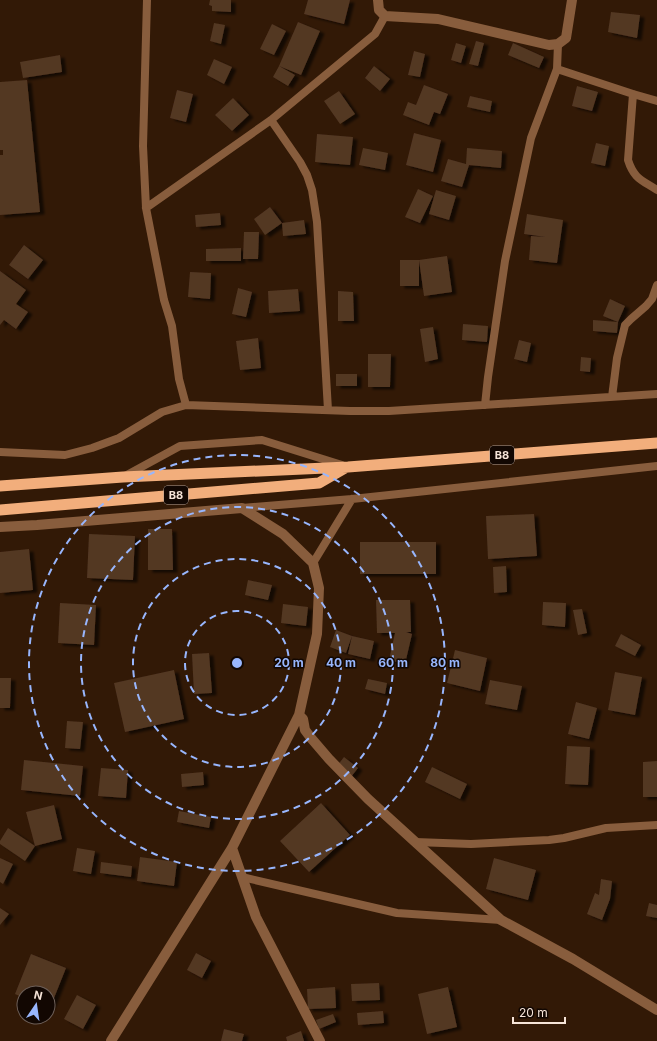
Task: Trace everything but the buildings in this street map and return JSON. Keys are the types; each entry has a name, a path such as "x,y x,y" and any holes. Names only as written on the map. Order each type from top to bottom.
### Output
{"highway":[{"name":"B8","path":"0,486 123,477 348,467 657,443"},
{"name":"B8","path":"0,510 319,483 348,467"}],"street":[{"path":"378,0 379,10 385,16 438,19 549,46 558,44 566,38 572,0"},
{"path":"0,527 242,508 283,534 313,563 319,588 317,634 300,714 232,848 111,1041"},
{"path":"300,714 303,719 305,730 329,759 368,799 501,920 573,959 657,1010"},
{"path":"232,848 256,917 320,1041"}],"lane":[{"path":"147,0 143,146 146,208 164,300 172,326 178,379 186,405"},
{"path":"146,208 272,120 375,34 385,16"},
{"path":"485,405 505,261 531,138 556,69 558,44"},
{"path":"556,69 657,101"},
{"path":"633,94 628,160 631,170 638,178 657,190"},
{"path":"272,120 300,162 307,175 312,190 317,222 328,410"},
{"path":"612,397 617,358 624,325 652,299 657,285"},
{"path":"0,452 64,455 92,448 119,438 162,412 186,405 390,411 657,394"},
{"path":"123,477 180,446 262,440 348,467"},
{"path":"242,508 352,499 657,466"},
{"path":"313,563 352,499"},
{"path":"415,842 471,844 549,840 606,828 657,825"},
{"path":"242,877 397,913 501,920"}]}
